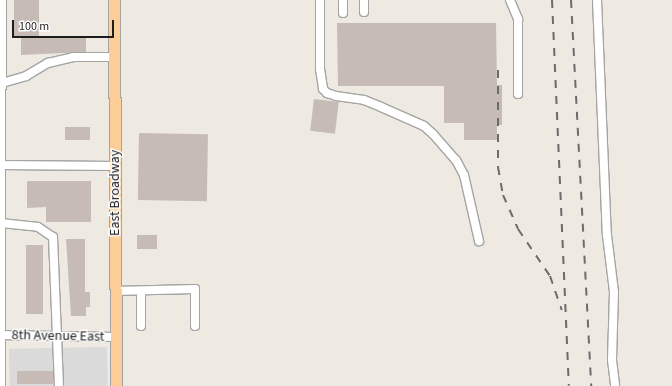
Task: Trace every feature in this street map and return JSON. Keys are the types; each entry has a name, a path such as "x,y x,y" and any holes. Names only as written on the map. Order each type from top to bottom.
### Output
{"main road":[{"name":"East Broadway","path":"114,0 116,386"}],"street":[{"path":"1,386 2,0"},
{"path":"320,0 320,69 323,89 336,96 364,100 382,106 424,126 433,134 456,160 464,175 479,241"},
{"path":"343,0 343,13"},
{"path":"364,0 364,12"},
{"path":"510,0 518,19 518,94"},
{"path":"597,0 607,235 614,292 612,360 615,386"},
{"path":"2,83 26,76 48,63 73,57 115,57"},
{"path":"1,165 115,166"},
{"path":"1,223 38,227 53,237 59,336 59,386"},
{"path":"115,291 195,289 195,326"},
{"path":"141,291 141,326"},
{"name":"8th Avenue East","path":"0,335 115,336"}],"shaded area":[{"path":"107,347 108,386 10,386 9,349"}],"building":[{"path":"14,0 39,0 39,36 86,36 86,52 21,55 21,36 14,36"},
{"path":"337,23 496,23 497,85 502,85 502,125 497,125 497,140 464,140 464,123 444,123 444,86 338,86"},
{"path":"314,99 339,102 335,134 310,131"},
{"path":"65,127 90,127 90,140 65,140"},
{"path":"139,133 208,134 207,201 138,200"},
{"path":"27,181 91,181 91,222 46,222 46,207 27,208"},
{"path":"137,235 157,235 157,249 137,249"},
{"path":"66,239 85,239 85,292 90,292 90,307 86,307 86,316 71,316"},
{"path":"26,245 43,245 43,314 26,314"},
{"path":"17,371 53,371 53,384 17,384"}],"railway":[{"path":"552,0 569,386"},
{"path":"571,0 591,386"},
{"path":"498,70 498,167 503,195 518,229 550,276 562,310"}]}
